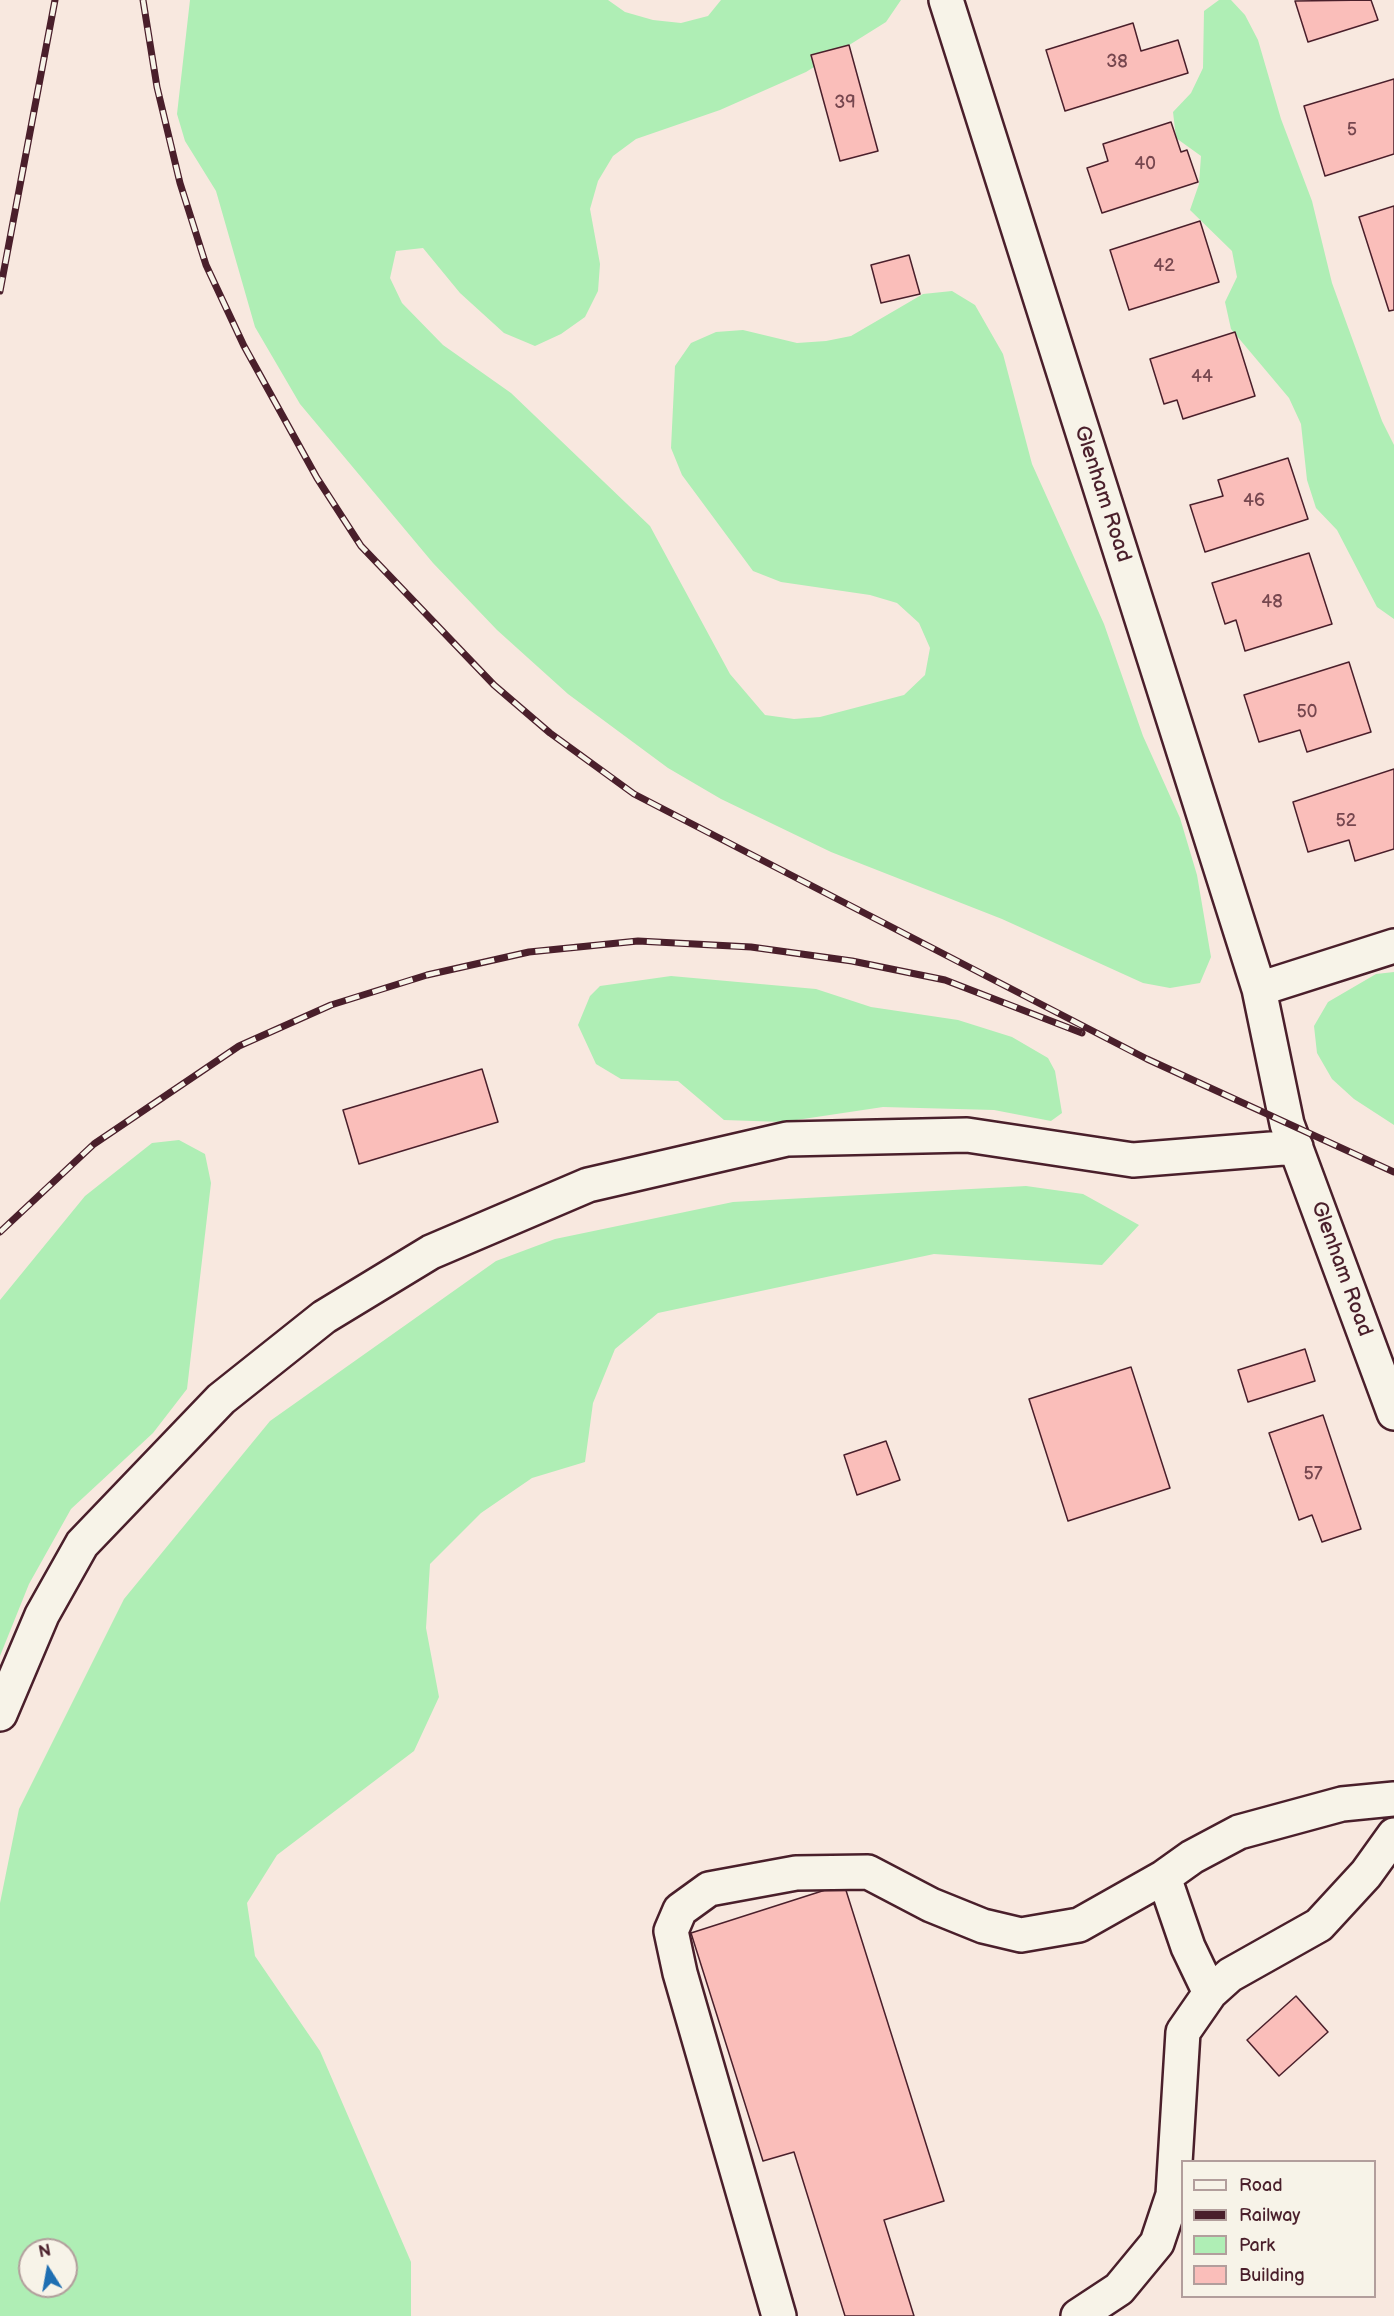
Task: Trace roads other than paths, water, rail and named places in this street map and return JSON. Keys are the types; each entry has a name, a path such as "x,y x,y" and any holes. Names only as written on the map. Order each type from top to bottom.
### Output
{"street":[{"name":"Glenham Road","path":"946,0 1258,989 1292,1135 1394,1413"},
{"path":"1258,989 1394,946"},
{"path":"0,1714 42,1615 82,1545 221,1399 324,1317 431,1251 588,1185 787,1139 967,1135 1133,1160 1292,1135"},
{"path":"779,2316 680,1973 671,1931 680,1910 709,1889 796,1873 868,1872 942,1910 983,1926 1021,1935 1078,1925 1164,1877 1192,1857 1239,1832 1342,1804 1394,1798"},
{"path":"1078,2316 1119,2289 1156,2244 1173,2195 1183,2032 1210,1993 1230,1975 1319,1925 1366,1874 1394,1835"},
{"path":"1164,1877 1188,1947 1210,1993"}],"railway":[{"path":"0,291 55,0"},
{"path":"143,0 157,87 180,183 206,265 244,346 317,478 361,546 494,685 550,733 634,794 1147,1059 1394,1172"},
{"path":"0,1232 94,1144 239,1046 331,1005 427,975 529,952 638,941 751,947 852,961 945,980 1082,1033"}]}
